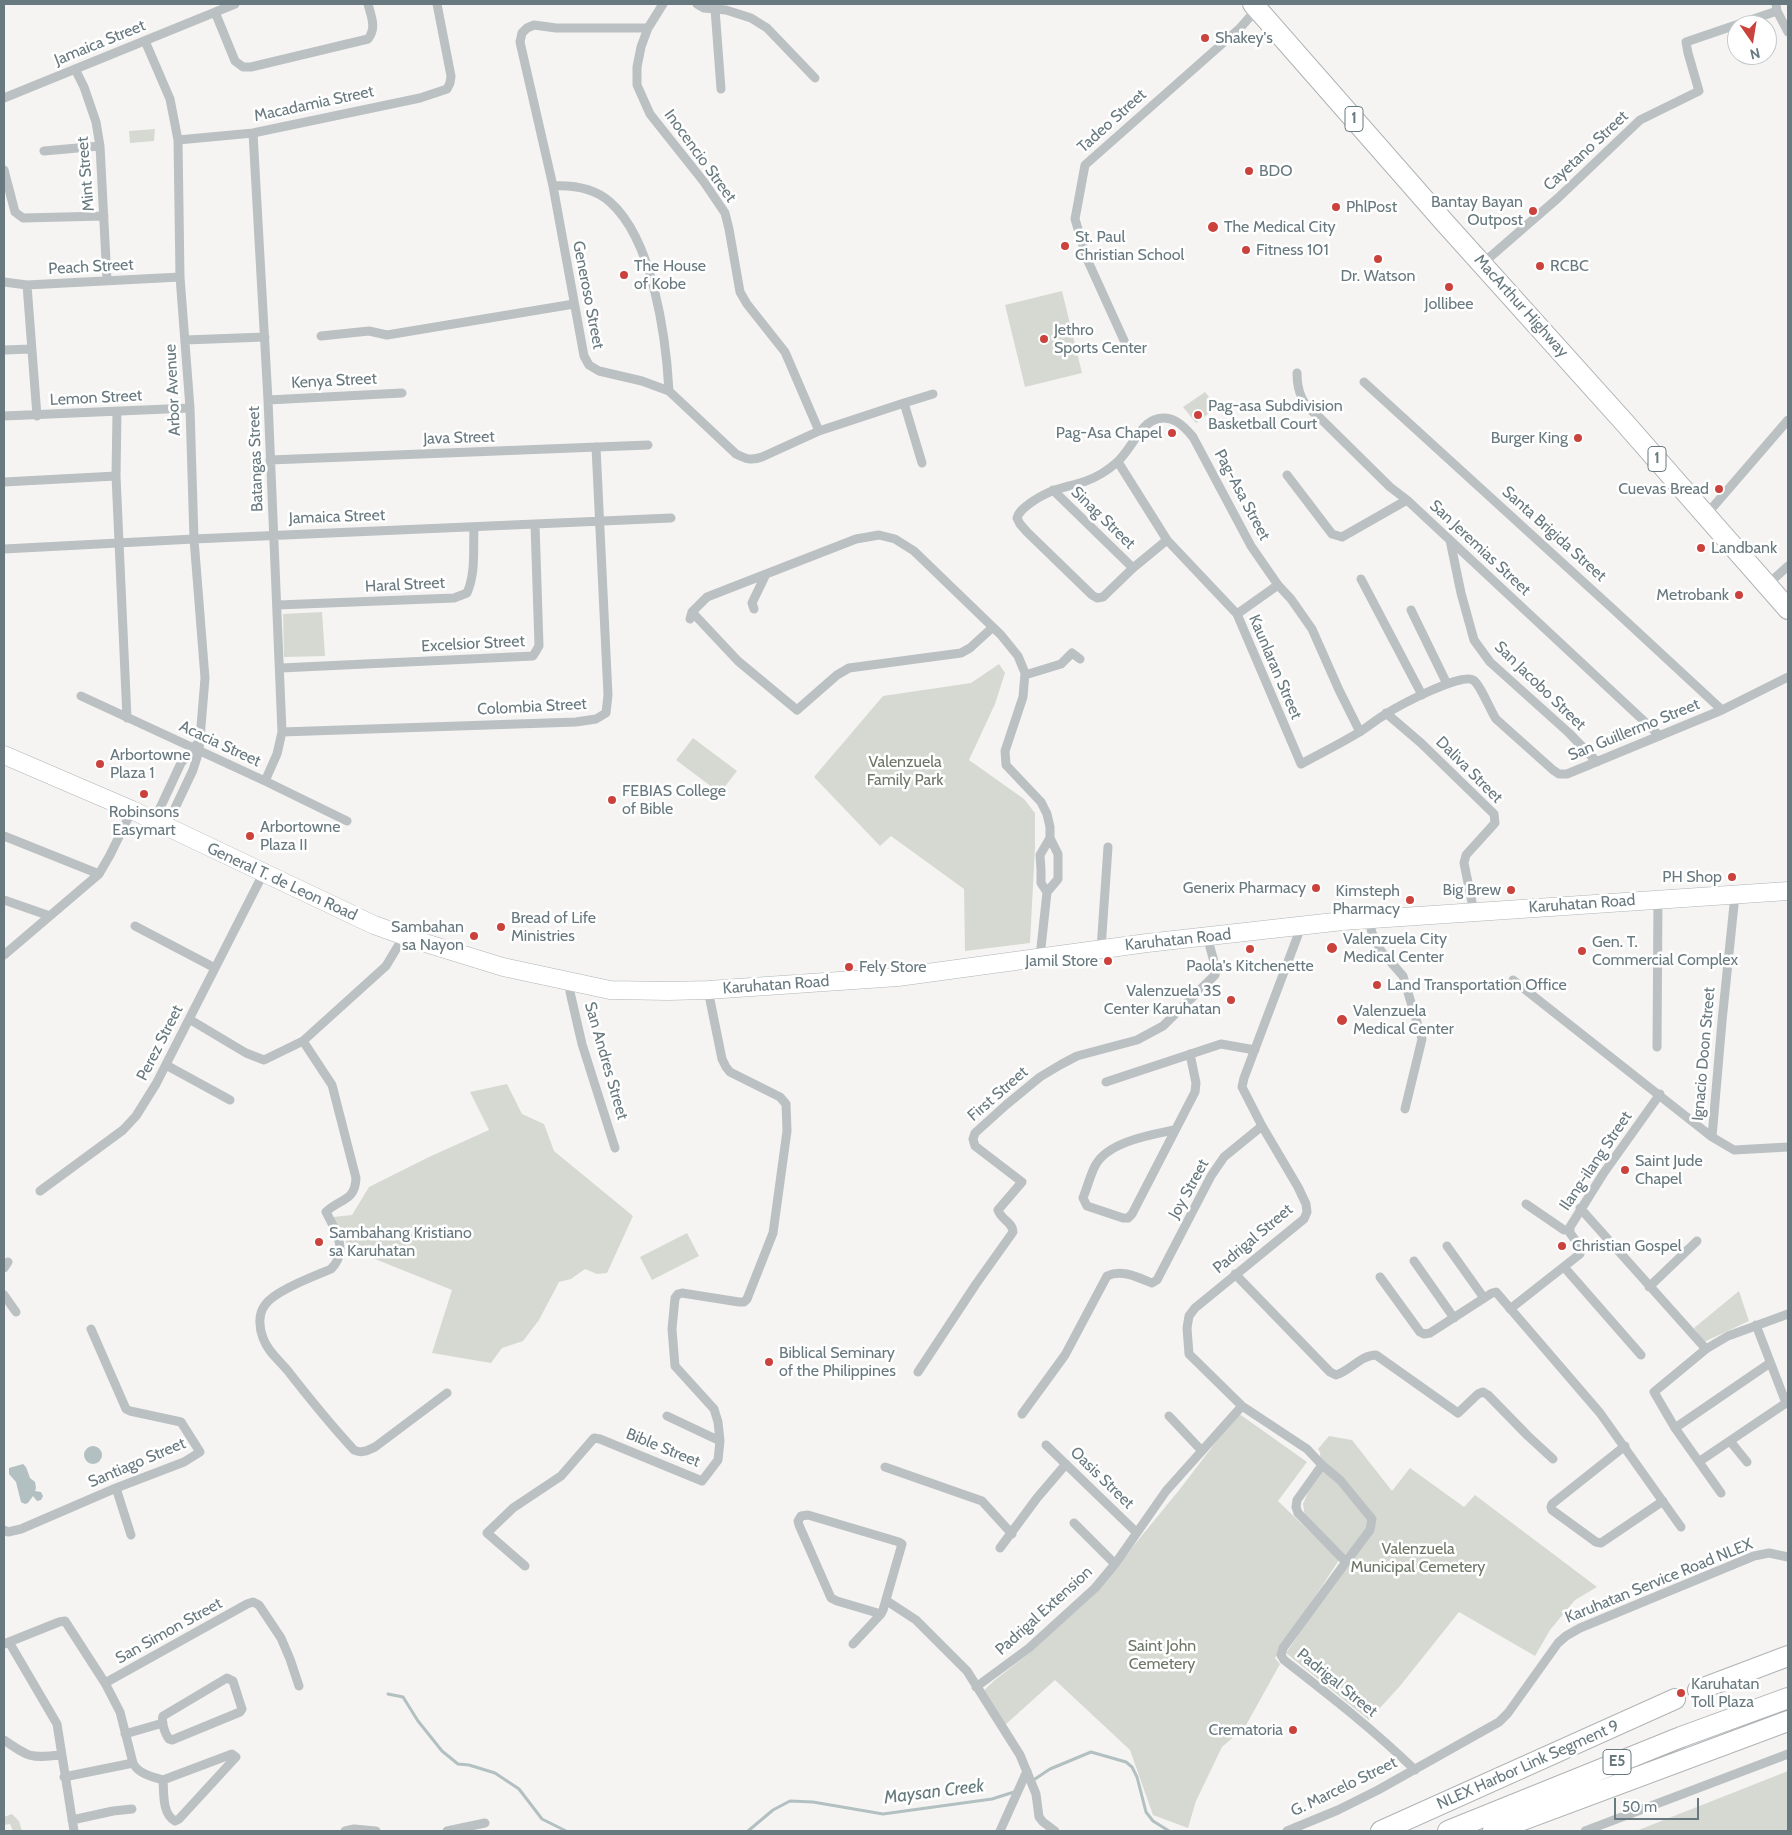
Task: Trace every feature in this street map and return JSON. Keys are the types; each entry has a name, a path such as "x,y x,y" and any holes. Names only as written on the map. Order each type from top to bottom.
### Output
{"highway":[{"name":"MacArthur Highway","path":"1255,5 1788,609"},
{"path":"1762,1666 1788,1647"},
{"path":"1698,1690 1788,1656"},
{"name":"E5","path":"1448,1831 1681,1737 1788,1698"},
{"name":"NLEX Harbor Link Segment 9","path":"1381,1831 1675,1699"},
{"path":"1493,1831 1788,1721"}],"main road":[{"name":"General T. de Leon Road","path":"4,754 132,810 163,818 263,874 374,926 503,967 571,981"},
{"name":"Karuhatan Road","path":"571,981 610,990 625,991 708,990 898,977 1100,949 1369,919 1788,891"}],"street":[{"name":"Jamaica Street","path":"4,98 235,4"},
{"path":"215,12 235,61 244,67 251,67 368,39 374,26 368,4"},
{"name":"Macadamia Street","path":"178,140 253,133 420,98 447,89 451,76 437,4"},
{"name":"Inocencio Street","path":"663,4 648,28 641,47 637,67 638,85 650,114 704,182 724,213 729,229 740,292 747,304 785,352 819,431"},
{"path":"697,4 704,8 726,10 750,18 767,28 815,78"},
{"name":"Tadeo Street","path":"1127,347 1087,260 1075,219 1085,165 1240,28 1255,5"},
{"name":"Cayetano Street","path":"1482,264 1558,198 1640,120 1699,91 1686,42 1777,7 1788,32"},
{"path":"715,9 721,89"},
{"name":"Generoso Street","path":"648,28 556,28 534,25 522,33 520,42 553,186 584,356 589,365 599,371 642,381 669,391 736,454 746,460 755,460 819,431 933,394"},
{"name":"Arbor Avenue","path":"145,41 170,99 178,140 180,277 190,408 194,538 205,678 202,724 193,770 163,818"},
{"name":"Mint Street","path":"75,68 84,87 96,122 100,146 107,280"},
{"name":"Batangas Street","path":"253,133 281,668 282,732 276,754 265,781"},
{"path":"44,151 100,146"},
{"path":"4,170 15,212 18,216 23,218 104,216"},
{"path":"553,186 566,185 591,190 610,202 629,225 646,265 661,316 668,365 669,391"},
{"name":"Peach Street","path":"4,282 27,285 180,277"},
{"path":"27,285 37,416"},
{"path":"321,336 369,331 387,335 574,304"},
{"path":"185,340 265,337"},
{"path":"4,350 31,349"},
{"name":"San Jeremias Street","path":"1297,373 1300,396 1307,408 1317,415 1390,488 1450,540 1660,736"},
{"name":"Santa Brigida Street","path":"1364,382 1722,710"},
{"name":"Kenya Street","path":"268,400 402,393"},
{"path":"904,403 922,463"},
{"name":"Lemon Street","path":"4,416 190,408"},
{"path":"117,412 116,476 128,718"},
{"name":"Pag-Asa Street","path":"1133,568 1103,597 1097,598 1027,532 1017,518 1019,512 1041,495 1102,474 1118,462 1148,424 1155,419 1175,420 1185,426 1193,437 1251,546 1312,629 1360,732"},
{"path":"1706,515 1788,420"},
{"name":"Java Street","path":"270,460 648,445"},
{"name":"Colombia Street","path":"282,732 568,722 596,719 606,713 608,695 596,448"},
{"name":"Kaunlaran Street","path":"1118,462 1167,540 1237,614 1301,764 1360,732"},
{"path":"4,482 116,476"},
{"path":"1287,476 1332,534 1336,536 1342,537 1406,500"},
{"name":"Sinag Street","path":"1052,490 1133,568"},
{"name":"Jamaica Street","path":"4,549 194,538 671,518"},
{"name":"Excelsior Street","path":"281,668 533,656 539,646 535,524"},
{"name":"Haral Street","path":"278,605 454,598 466,593 470,586 474,527"},
{"path":"992,627 970,648 961,653 848,668 837,675 797,710 738,661 691,615 707,597 856,539 879,535 895,539 914,551 992,627 1018,656 1025,675 1023,697 1005,751 1006,765 1041,802 1047,814 1050,838 1058,854 1058,879 1047,892 1040,957"},
{"path":"1133,568 1167,540"},
{"name":"San Jacobo Street","path":"1450,540 1461,593 1474,640 1490,662 1569,733 1596,762"},
{"path":"1767,585 1788,566"},
{"path":"754,610 752,604 766,574"},
{"path":"1361,579 1422,694"},
{"path":"1237,614 1278,585"},
{"path":"1411,610 1447,684"},
{"path":"1025,675 1061,664 1072,653 1080,659"},
{"name":"San Guillermo Street","path":"1360,732 1386,714 1422,694 1469,678 1473,680 1496,719 1553,770 1560,774 1574,772 1722,710 1788,677"},
{"name":"Acacia Street","path":"81,696 197,747 347,821"},
{"name":"Daliva Street","path":"1386,714 1421,744 1494,814 1495,823 1469,850 1464,863 1474,912"},
{"name":"Arbor Avenue","path":"163,818 181,764 197,747"},
{"path":"4,955 99,874 132,810"},
{"path":"4,836 99,874"},
{"path":"1047,892 1041,882 1040,855 1050,838"},
{"path":"1100,949 1108,847"},
{"name":"Perez Street","path":"40,1191 123,1130 136,1116 166,1065 263,874"},
{"name":"Ignacio Doon Street","path":"1735,894 1712,1136 1734,1150 1788,1147"},
{"path":"4,900 50,916"},
{"path":"1657,1047 1658,900"},
{"path":"1369,919 1372,932 1381,951 1403,976 1422,1039 1405,1109"},
{"path":"135,926 215,968"},
{"name":"Padrigal Street","path":"1301,927 1242,1087 1262,1126 1298,1187 1306,1204 1307,1212 1304,1219 1194,1308 1189,1316 1187,1333 1189,1354 1242,1406 1307,1449 1340,1480 1372,1519 1370,1530 1282,1648 1281,1655 1284,1660 1340,1703 1391,1746 1415,1770"},
{"path":"189,1019 246,1053 264,1060 303,1041 386,966 404,936"},
{"name":"First Street","path":"918,1372 1013,1232 1012,1226 1000,1217 998,1210 1022,1182 976,1146 973,1139 975,1132 1013,1099 1060,1065 1077,1056 1137,1040 1163,1026 1215,974 1216,969 1207,936"},
{"path":"1513,980 1712,1136"},
{"name":"San Andres Street","path":"571,981 570,992 582,1044 615,1148"},
{"name":"Bible Street","path":"525,1566 487,1533 513,1508 561,1476 594,1438 702,1481 718,1460 720,1441 714,1408 675,1366 673,1360 672,1329 676,1298 678,1294 682,1293 739,1302 744,1302 747,1299 773,1233 787,1131 787,1112 786,1104 780,1097 730,1072 726,1067 722,1059 708,990"},
{"path":"303,1041 332,1085 356,1178 356,1189 350,1196 326,1212 341,1246 338,1263 331,1269 272,1297 264,1305 259,1319 262,1336 271,1354 358,1453 375,1447 447,1393"},
{"path":"1106,1082 1221,1044 1255,1050"},
{"path":"1174,1130 1144,1136 1116,1147 1101,1158 1095,1165 1082,1198 1086,1206 1116,1217 1128,1218 1132,1214 1195,1092 1196,1083 1190,1054"},
{"path":"166,1065 230,1100"},
{"name":"Ilang-ilang Street","path":"1510,1309 1564,1267 1581,1251 1570,1230 1580,1208 1660,1094"},
{"name":"Joy Street","path":"1022,1414 1065,1355 1107,1276 1117,1273 1127,1274 1152,1282 1157,1280 1211,1176 1224,1157 1262,1126"},
{"path":"1526,1204 1564,1230 1570,1230"},
{"path":"1580,1208 1706,1349"},
{"path":"1649,1287 1697,1241"},
{"path":"1447,1246 1484,1298"},
{"path":"1414,1260 1454,1318"},
{"path":"1564,1267 1641,1355"},
{"path":"1235,1274 1330,1372 1336,1375 1342,1373 1367,1357 1376,1355 1458,1413 1478,1394 1483,1392 1488,1394 1552,1459"},
{"path":"1380,1277 1424,1334 1430,1333 1496,1292 1600,1413 1681,1527"},
{"path":"4,1295 16,1312"},
{"path":"1721,1493 1675,1428 1654,1395 1654,1392 1706,1349 1728,1336 1788,1314"},
{"path":"1700,1461 1787,1404 1756,1325"},
{"name":"Santiago Street","path":"4,1530 8,1532 15,1531 116,1488 184,1462 200,1452 180,1422 126,1409 92,1328"},
{"path":"1675,1428 1770,1363"},
{"name":"Padrigal Extension","path":"976,1687 1029,1648 1095,1588 1115,1564 1166,1490 1242,1406"},
{"path":"668,1416 720,1441"},
{"path":"1169,1416 1201,1450"},
{"path":"1730,1441 1747,1462"},
{"name":"Oasis Street","path":"1046,1445 1136,1532"},
{"path":"1624,1446 1552,1504 1552,1510 1596,1542 1601,1543 1663,1501"},
{"path":"1000,1548 1037,1498 1066,1464"},
{"path":"1322,1465 1297,1500 1296,1507 1298,1513 1346,1562"},
{"path":"885,1467 982,1501 1012,1534"},
{"path":"116,1488 130,1535"},
{"path":"853,1644 881,1614 887,1601 902,1544 808,1515 801,1516 798,1520 816,1567 831,1598 881,1614"},
{"path":"1074,1523 1115,1564"},
{"name":"Karuhatan Service Road NLEX","path":"1415,1770 1499,1722 1508,1713 1558,1643 1580,1628 1754,1556 1769,1553 1788,1557"},
{"path":"887,1601 916,1620 967,1671 1020,1755 1036,1794 1039,1817 1042,1822 1055,1831"},
{"name":"San Simon Street","path":"104,1683 253,1602 259,1605 281,1638 298,1686"},
{"name":"San Simon Street","path":"6,1643 65,1621 120,1712 133,1763"},
{"path":"6,1643 57,1724 74,1831"},
{"path":"227,1678 233,1681 242,1709 240,1712 172,1740 167,1737 163,1723 163,1716 227,1678"},
{"path":"125,1734 163,1723"},
{"path":"4,1740 24,1754 31,1756 61,1755"},
{"path":"64,1777 133,1763 136,1769 163,1780 232,1754 236,1757 179,1819 175,1820 169,1815 164,1804 163,1780"},
{"path":"1586,1831 1788,1754"},
{"name":"G. Marcelo Street","path":"1286,1831 1338,1810 1415,1770"},
{"path":"1000,1831 1027,1771"},
{"path":"72,1820 132,1809"},
{"path":"447,1831 485,1823"},
{"path":"345,1831 354,1829 376,1831"}],"green space":[{"path":"155,129 154,141 130,143 129,131"},
{"name":"Jethro Sports Center","path":"1062,291 1082,373 1025,387 1005,305"},
{"name":"Pag-asa Subdivision Basketball Court","path":"1205,392 1217,407 1196,423 1183,407"},
{"path":"322,612 325,656 284,657 283,614"},
{"name":"Valenzuela Family Park","path":"999,664 1005,673 995,704 969,760 1024,799 1035,813 1030,943 965,951 964,889 891,836 880,846 814,777 883,696 971,683"},
{"path":"693,738 737,771 720,793 676,760"},
{"path":"507,1084 522,1114 544,1124 554,1151 633,1216 607,1273 597,1274 585,1269 571,1279 559,1282 539,1320 523,1341 502,1348 491,1363 432,1353 452,1290 365,1255 347,1244 333,1217 352,1215 369,1187 489,1130 470,1092"},
{"path":"687,1233 699,1256 652,1280 640,1257"},
{"path":"1739,1291 1749,1321 1704,1342 1694,1328"},
{"name":"Saint John Cemetery","path":"1238,1413 1307,1462 1278,1501 1339,1560 1275,1658 1280,1664 1245,1727 1222,1747 1196,1801 1188,1828 1153,1815 1130,1750 1055,1680 1005,1725 982,1692 1032,1651 1094,1594 1180,1489"},
{"name":"Valenzuela Municipal Cemetery","path":"1329,1436 1352,1440 1392,1491 1410,1468 1464,1507 1475,1495 1597,1587 1575,1600 1550,1630 1535,1656 1459,1612 1400,1686 1369,1720 1286,1653 1349,1560 1305,1516 1303,1504 1308,1492 1321,1472 1320,1452 1318,1449"},
{"path":"1788,1771 1788,1831 1636,1831"},
{"path":"12,1814 19,1821 22,1831 13,1831 10,1824 4,1825 4,1817"}],"shaded area":[{"path":"93,1446 99,1449 102,1455 99,1461 93,1464 87,1461 84,1455 87,1449"},
{"path":"23,1464 30,1478 35,1482 35,1491 41,1492 43,1496 41,1500 37,1501 33,1496 28,1503 21,1502 16,1482 9,1474 9,1468"}],"waterway":[{"name":"Maysan Creek","path":"388,1694 403,1697 418,1721 442,1751 458,1764 469,1765 495,1773 519,1789 542,1819 566,1831"},
{"name":"Maysan Creek","path":"1035,1779 1050,1769 1091,1752 1126,1762 1132,1767 1137,1777 1146,1812 1153,1821 1169,1831"},
{"name":"Maysan Creek","path":"748,1831 773,1810 790,1801 813,1802 883,1814 992,1799 1014,1792"}],"place":[{"name":"Shakey's","path":"1205,38"},
{"name":"BDO","path":"1249,171"},
{"name":"PhlPost","path":"1336,207"},
{"name":"Bantay Bayan Outpost","path":"1533,211"},
{"name":"The Medical City","path":"1213,227"},
{"name":"St. Paul Christian School","path":"1065,246"},
{"name":"Fitness 101","path":"1246,250"},
{"name":"Dr. Watson","path":"1378,259"},
{"name":"RCBC","path":"1540,266"},
{"name":"The House of Kobe","path":"624,275"},
{"name":"Jollibee","path":"1449,287"},
{"name":"Jethro Sports Center","path":"1044,339"},
{"name":"Pag-asa Subdivision Basketball Court","path":"1198,415"},
{"name":"Pag-Asa Chapel","path":"1172,433"},
{"name":"Burger King","path":"1578,438"},
{"name":"Cuevas Bread","path":"1719,489"},
{"name":"Landbank","path":"1701,548"},
{"name":"Metrobank","path":"1739,595"},
{"name":"Arbortowne Plaza 1","path":"100,764"},
{"name":"Robinsons Easymart","path":"144,794"},
{"name":"FEBIAS College of Bible","path":"612,800"},
{"name":"Arbortowne Plaza II","path":"250,836"},
{"name":"PH Shop","path":"1732,877"},
{"name":"Generix Pharmacy","path":"1316,888"},
{"name":"Big Brew","path":"1511,890"},
{"name":"Kimsteph Pharmacy","path":"1410,900"},
{"name":"Bread of Life Ministries","path":"501,927"},
{"name":"Sambahan sa Nayon","path":"474,936"},
{"name":"Valenzuela City Medical Center","path":"1332,948"},
{"name":"Paola's Kitchenette","path":"1250,949"},
{"name":"Gen. T. Commercial Complex","path":"1582,951"},
{"name":"Jamil Store","path":"1108,961"},
{"name":"Fely Store","path":"849,967"},
{"name":"Land Transportation Office","path":"1377,985"},
{"name":"Valenzuela 3S Center Karuhatan","path":"1231,1000"},
{"name":"Valenzuela Medical Center","path":"1342,1020"},
{"name":"Saint Jude Chapel","path":"1625,1170"},
{"name":"Sambahang Kristiano sa Karuhatan","path":"319,1242"},
{"name":"Christian Gospel","path":"1562,1246"},
{"name":"Biblical Seminary of the Philippines","path":"769,1362"},
{"name":"Karuhatan Toll Plaza","path":"1681,1693"},
{"name":"Crematoria","path":"1293,1730"}]}
